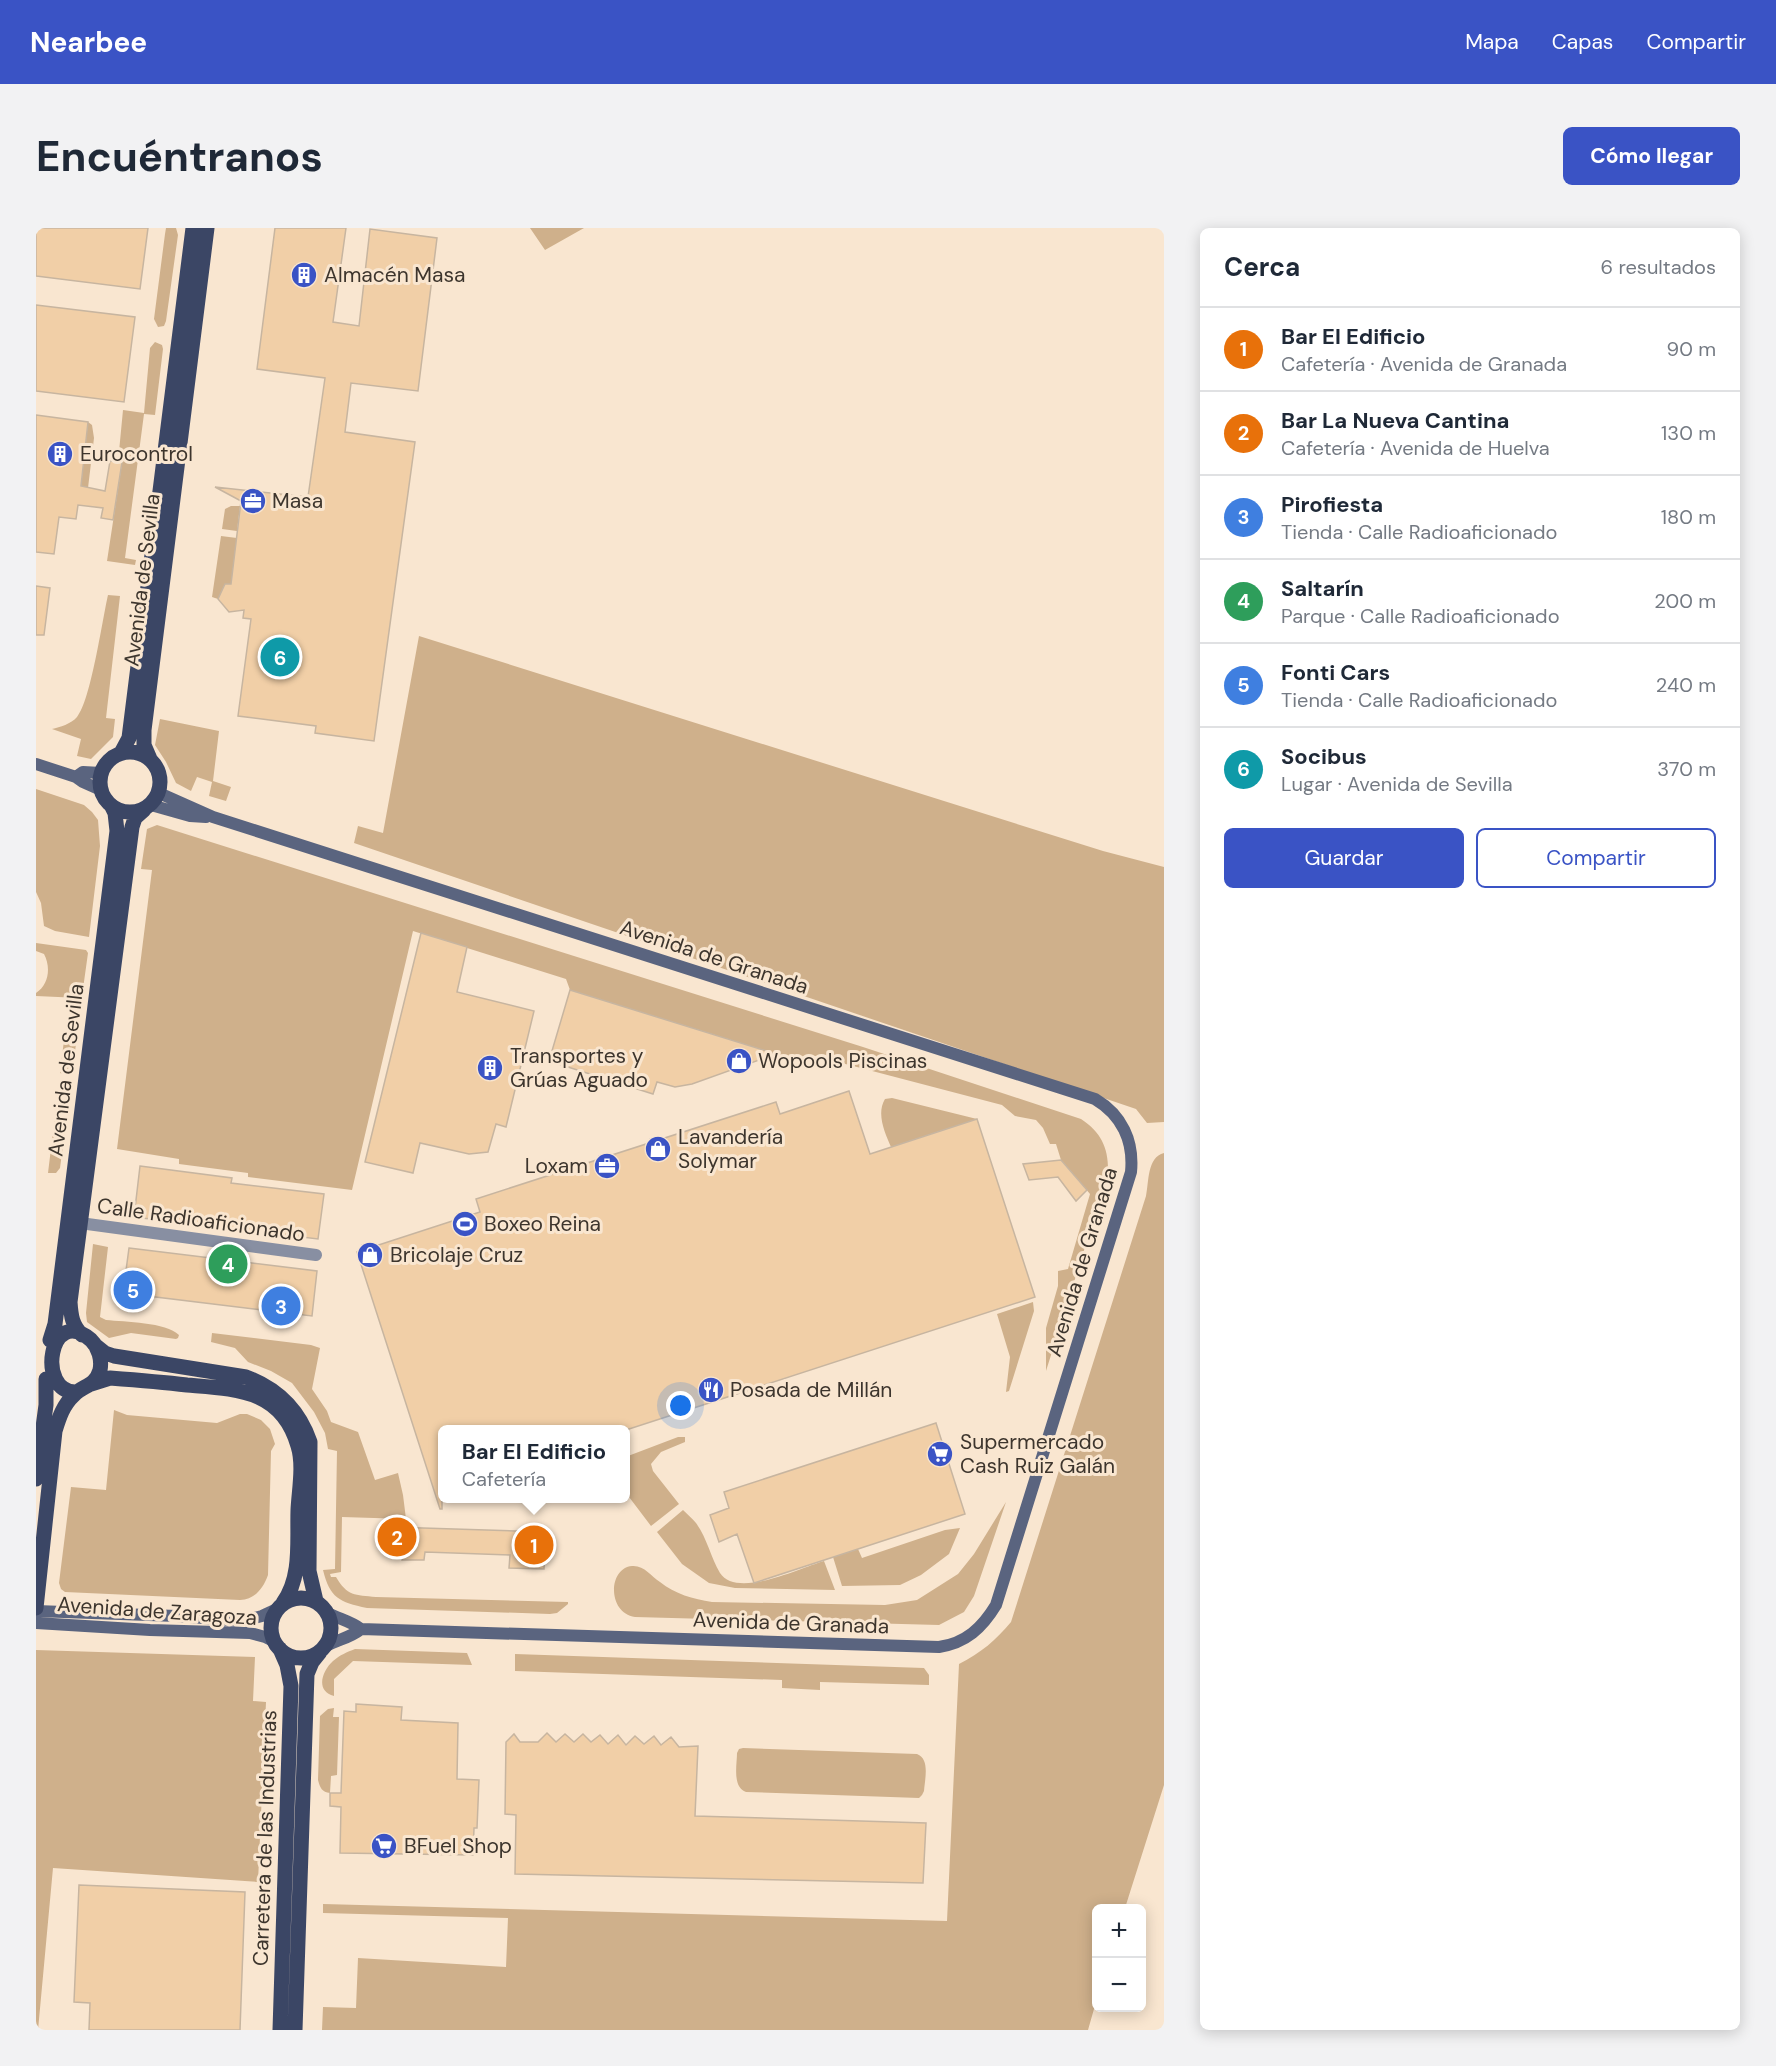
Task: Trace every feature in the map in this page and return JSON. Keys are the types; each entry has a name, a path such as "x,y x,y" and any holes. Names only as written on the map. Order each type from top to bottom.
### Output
{"main road":[{"name":"Avenida de Sevilla","path":"121,753 129,738 193,228"},
{"name":"Avenida de Sevilla","path":"150,759 144,745 144,730 207,228"},
{"path":"136,752 150,759 161,781 151,802 127,812 111,805 101,790 101,773 109,761 121,753 136,752"},
{"name":"Avenida de Sevilla","path":"82,1335 71,1318 70,1302 80,1223 132,827 135,818 151,802"},
{"name":"Avenida de Sevilla","path":"50,1340 55,1324 117,831 115,813 111,805"},
{"path":"36,1479 46,1405 46,1379 41,1363 42,1355 50,1340 65,1333 82,1335 105,1353 114,1356 246,1377 262,1383 290,1405 305,1428 310,1442 309,1571 316,1601"},
{"path":"91,1384 100,1370 99,1353 95,1345"},
{"path":"36,1610 55,1431 60,1415 66,1403 76,1392 110,1378 238,1389 261,1397 281,1413 294,1435 300,1459 296,1570 291,1592 280,1606 271,1626 277,1646 295,1657 312,1656 323,1649 332,1630 328,1613 316,1601 299,1597 280,1606"},
{"path":"46,1379 59,1390 76,1392"},
{"name":"Carretera de las Industrias","path":"277,1646 287,1665 291,1686 280,2030"},
{"name":"Carretera de las Industrias","path":"295,2030 307,1674 312,1662 323,1649"}],"street":[{"path":"36,764 76,777 101,790"},
{"path":"76,777 83,772 101,773"},
{"name":"Avenida de Granada","path":"151,802 190,816 213,817 1095,1099 1120,1120 1132,1150 1131,1172 996,1605 974,1634 950,1645 939,1647 361,1629 350,1620 328,1613"},
{"name":"Calle Radioaficionado","path":"80,1223 316,1256"},
{"name":"Avenida de Zaragoza","path":"36,1610 243,1621 262,1616 280,1606"},
{"name":"Avenida de Zaragoza","path":"36,1623 250,1633 265,1636 277,1646"},
{"name":"Avenida de Granada","path":"323,1649 336,1640 352,1637 361,1629"}],"shaded area":[{"path":"166,228 176,228 178,235 166,321 164,326 158,327 154,319"},
{"path":"530,228 584,228 545,250"},
{"path":"155,342 162,345 163,349 155,415 144,414 125,558 136,560 135,565 107,561 122,463 118,462 123,410 144,413 150,348"},
{"path":"88,422 92,425 94,438 88,488 81,486"},
{"path":"240,506 237,531 222,529 225,509"},
{"path":"221,536 237,538 238,585 225,584 218,599 212,597"},
{"path":"108,595 120,596 106,718 115,719 113,737 91,759 77,756 81,739 52,729 72,722 82,708 91,678"},
{"path":"419,636 1103,851 1164,867 1164,1122 1147,1123 1136,1109 354,843 358,826 383,833"},
{"path":"160,719 219,731 213,781 231,787 226,801 209,796 212,782 197,777 191,791 176,783 155,745"},
{"path":"36,789 84,805 98,820 100,846 89,937 55,931 44,926 41,903 36,892"},
{"path":"157,825 863,1047 1081,1119 1103,1142 1108,1174 1046,1371 1046,1328 1058,1286 1058,1271 1068,1269 1090,1194 1061,1160 1056,1144 1050,1144 1043,1128 1036,1120 1015,1116 1002,1105 811,1055 793,1058 776,1054 570,990 566,979 413,931 352,1190 248,1177 248,1173 179,1164 179,1159 117,1149 152,870 141,869 147,829"},
{"path":"36,943 86,950 88,953 80,998 36,996 46,981 48,970 44,954 36,951"},
{"path":"65,1032 77,1034 74,1061 64,1074 60,1073"},
{"path":"892,1098 977,1119 891,1147 882,1123 881,1111 885,1099"},
{"path":"56,1107 68,1108 60,1168 56,1173 48,1173"},
{"path":"1164,1153 1164,1785 1126,1904 1092,1904 1093,2012 1088,2030 322,2030 323,2007 356,2008 358,1958 506,1967 508,1918 323,1913 323,1904 947,1921 959,1664 988,1646 1011,1622 1146,1196 1152,1165 1158,1155"},
{"path":"93,1244 108,1247 100,1317 106,1320 165,1327 179,1335 178,1338 131,1333 109,1338 87,1322"},
{"path":"1033,1302 1034,1311 1009,1391 1006,1392 1010,1357 997,1314"},
{"path":"212,1333 320,1348 312,1389 327,1411 331,1422 358,1432 375,1480 398,1473 406,1519 342,1517 341,1572 330,1574 331,1577 336,1577 344,1588 357,1595 376,1597 568,1602 568,1604 557,1613 550,1614 367,1608 337,1597 329,1587 323,1570 335,1569 337,1451 328,1449 325,1433 314,1412 292,1383 248,1362 235,1348 211,1342"},
{"path":"114,1410 127,1415 217,1423 240,1414 247,1414 261,1420 270,1429 275,1444 271,1451 268,1575 264,1585 254,1595 240,1600 65,1592 61,1589 59,1583 71,1487 106,1490"},
{"path":"678,1437 685,1437 685,1442 661,1452 651,1464 653,1471 679,1504 651,1526 630,1498 630,1455"},
{"path":"1006,1502 974,1596 964,1612 939,1625 635,1617 626,1614 615,1600 615,1582 618,1574 624,1569 636,1566 644,1569 678,1593 712,1602 885,1605 917,1600 958,1574 974,1554"},
{"path":"683,1510 700,1529 720,1573 728,1580 740,1583 754,1582 785,1575 824,1561 835,1590 735,1588 709,1583 682,1564 657,1532"},
{"path":"960,1528 949,1554 921,1575 900,1585 842,1586 833,1557 858,1549 862,1558 945,1530"},
{"path":"355,1649 467,1653 472,1665 353,1661 334,1679 334,1696 328,1693 324,1690 322,1680 329,1665"},
{"path":"36,1650 255,1657 253,1701 266,1702 258,1882 53,1868 38,2030 36,2030"},
{"path":"515,1654 924,1668 929,1675 929,1685 820,1682 820,1690 782,1688 782,1680 515,1671"},
{"path":"334,1708 333,1717 339,1717 337,1775 331,1776 330,1793 322,1789 318,1780 320,1716 328,1709"},
{"path":"743,1748 917,1754 921,1756 925,1764 924,1791 919,1798 746,1792 739,1785 736,1775 737,1753"}],"building":[{"path":"36,228 148,228 140,289 36,276"},
{"path":"275,228 346,228 333,322 359,326 370,229 437,238 418,391 351,383 345,432 415,442 374,741 315,733 316,726 238,716 251,619 243,618 244,610 229,612 218,599 225,584 231,584 241,501 215,487 308,497 325,378 257,369"},
{"path":"36,305 135,317 124,402 36,391"},
{"name":"Eurocontrol","path":"36,415 88,422 81,486 105,491 110,461 122,462 113,520 101,518 103,508 78,505 76,519 59,517 54,554 36,552"},
{"path":"36,586 50,588 44,635 36,635"},
{"path":"421,933 467,947 457,992 534,1011 506,1127 496,1124 488,1152 469,1154 420,1143 413,1173 365,1162"},
{"path":"570,990 776,1054 692,1084 675,1087 657,1082 653,1094 549,1061"},
{"path":"849,1091 870,1154 977,1119 1035,1297 630,1429 630,1425 438,1425 438,1503 357,1252 480,1212 476,1199 776,1102 780,1114"},
{"path":"1061,1160 1087,1190 1076,1201 1058,1177 1029,1180 1023,1164"},
{"path":"140,1166 232,1178 231,1183 324,1194 318,1239 134,1217"},
{"path":"129,1248 317,1271 312,1316 123,1293"},
{"path":"936,1423 965,1514 754,1583 737,1534 719,1542 710,1515 729,1508 724,1492"},
{"path":"391,1527 545,1532 544,1569 509,1568 510,1555 425,1552 424,1560 402,1560 403,1552 391,1551"},
{"path":"356,1704 402,1707 401,1720 458,1723 457,1779 479,1780 477,1828 474,1828 473,1855 340,1853 341,1807 330,1806 330,1793 341,1793 344,1711 356,1712"},
{"path":"547,1733 556,1742 565,1734 574,1742 583,1734 591,1742 600,1735 608,1744 618,1735 626,1745 635,1736 644,1744 654,1736 661,1745 671,1737 679,1747 698,1746 695,1816 926,1823 923,1883 515,1874 516,1815 505,1814 506,1742 514,1734 520,1742 538,1742"},
{"path":"79,1885 245,1892 240,2030 89,2030 90,2003 74,2002"}],"place":[{"name":"Almacén Masa","path":"304,275"},
{"name":"Eurocontrol","path":"60,454"},
{"name":"Masa","path":"253,501"},
{"name":"Socibus","path":"280,657"},
{"name":"Wopools Piscinas","path":"739,1061"},
{"name":"Transportes y Grúas Aguado","path":"490,1068"},
{"name":"Lavandería Solymar","path":"658,1149"},
{"name":"Loxam","path":"607,1166"},
{"name":"Boxeo Reina","path":"465,1224"},
{"name":"Bricolaje Cruz","path":"370,1255"},
{"name":"Saltarín","path":"228,1264"},
{"name":"Fonti Cars","path":"133,1290"},
{"name":"Pirofiesta","path":"281,1306"},
{"name":"Posada de Millán","path":"711,1390"},
{"name":"Supermercado Cash Ruiz Galán","path":"940,1454"},
{"name":"Bar La Nueva Cantina","path":"397,1537"},
{"name":"Bar El Edificio","path":"534,1545"},
{"name":"BFuel Shop","path":"384,1846"}]}
